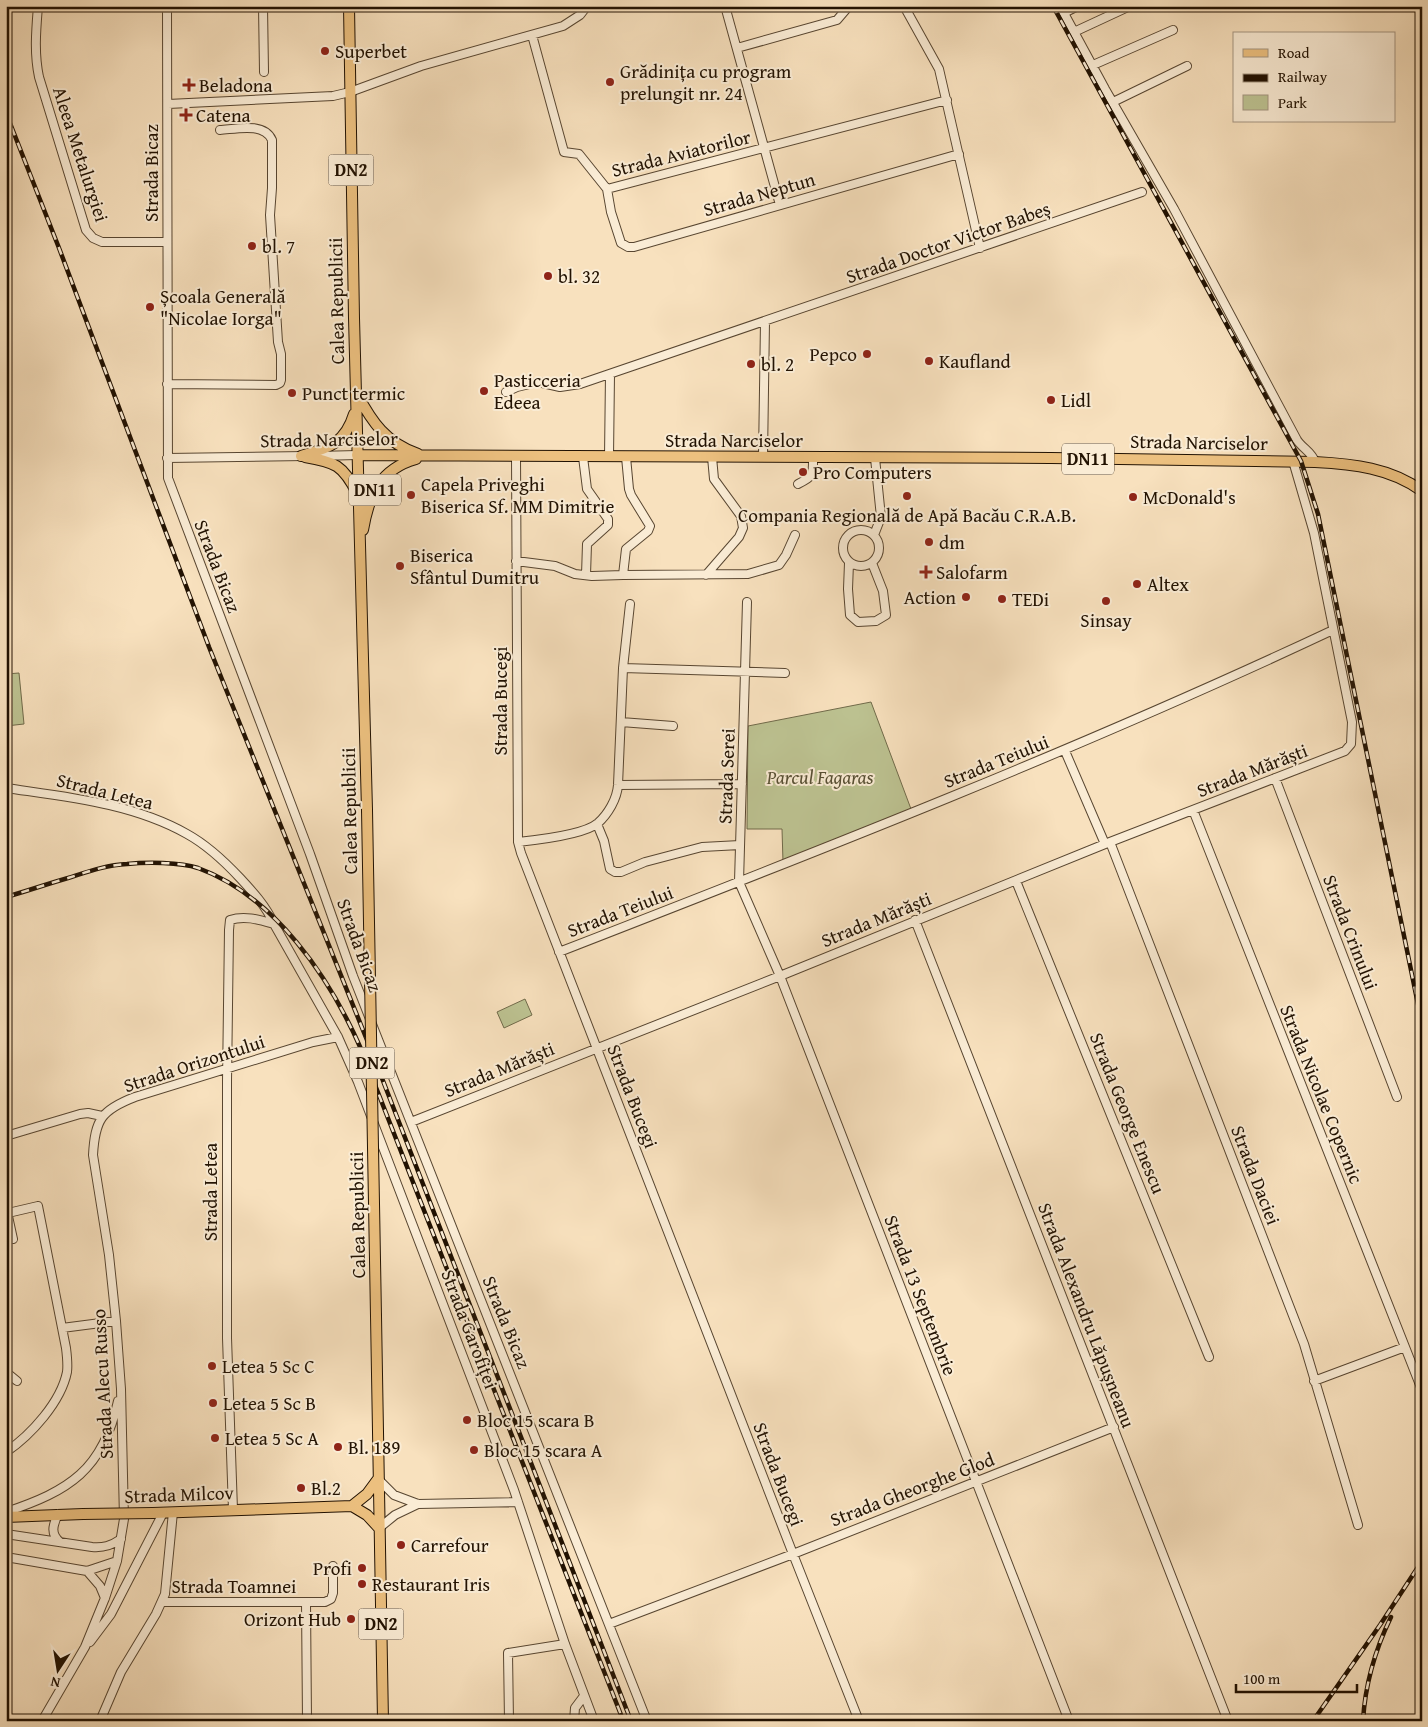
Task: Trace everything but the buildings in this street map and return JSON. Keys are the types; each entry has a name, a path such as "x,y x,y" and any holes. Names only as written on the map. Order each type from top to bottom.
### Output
{"main road":[{"name":"Calea Republicii","path":"349,6 358,496 367,810 378,1528"},
{"name":"DN11","path":"356,392 369,417 379,429 403,447 426,456"},
{"path":"301,456 327,448 342,439 352,422 356,406"},
{"path":"301,456 334,463 341,468 358,496"},
{"name":"Strada Narciselor","path":"358,456 1297,461"},
{"name":"DN11","path":"360,551 366,516 375,488 382,479 400,465 426,456"},
{"name":"DN11","path":"1297,461 1358,465 1399,478 1422,491"},
{"path":"378,1479 367,1494 352,1506 367,1515 378,1528"},
{"name":"Strada Milcov","path":"6,1517 352,1506"},
{"name":"DN2","path":"378,1528 383,1721"}],"street":[{"name":"Aleea Metalurgiei","path":"38,6 35,44 39,77 86,230 93,238 102,242 167,242"},
{"name":"Strada Bicaz","path":"167,6 168,478 307,846 353,976 647,1721"},
{"path":"263,6 264,72"},
{"path":"168,104 333,96 350,92 421,66 563,26 580,15 587,6"},
{"name":"Strada Aviatorilor","path":"725,6 780,205"},
{"path":"737,48 837,20 849,6"},
{"path":"904,6 939,69 980,248"},
{"path":"1078,6 1062,10 1174,209 1297,440 1313,456 1315,462"},
{"path":"1074,32 1130,6"},
{"path":"1093,65 1173,30"},
{"name":"Strada Aviatorilor","path":"532,35 564,152 579,154 607,189 947,100"},
{"path":"1113,102 1187,66"},
{"path":"167,384 276,385 281,380 281,354 278,342 270,215 272,140 269,134 261,129 220,130"},
{"name":"Strada Neptun","path":"607,189 611,212 621,243 628,247 634,247 959,154"},
{"name":"Strada Doctor Victor Babeș","path":"506,392 538,382 560,388 580,384 1142,192"},
{"path":"763,457 765,321"},
{"path":"609,457 610,374"},
{"name":"Strada Narciselor","path":"167,458 358,456"},
{"name":"Strada Bucegi","path":"516,456 518,842 792,1554 859,1721"},
{"path":"583,457 587,489 608,519 608,525 587,544 586,576"},
{"path":"623,574 626,549 648,530 650,526 631,495 626,457"},
{"path":"706,575 739,537 743,528 741,516 714,479 712,457"},
{"path":"798,484 813,474 813,458"},
{"path":"874,535 881,517 875,458"},
{"path":"1297,461 1314,533 1333,630"},
{"path":"863,530 874,535 879,546 876,558 872,562 861,567 849,563 842,553 843,541 847,536 852,532 863,530"},
{"path":"516,561 555,566 586,576 623,574 748,574 779,565 795,535"},
{"path":"849,563 850,615 858,622 876,621 886,615 883,591 872,562"},
{"name":"Strada Serei","path":"739,882 747,602"},
{"path":"518,842 558,836 597,824 614,802 618,785 623,668 630,604"},
{"name":"Strada Mărăști","path":"411,1122 596,1047 780,976 1108,843 1345,751 1351,744 1352,722 1333,630"},
{"name":"Strada Teiului","path":"559,952 739,882 1065,750 1242,673 1333,630"},
{"path":"623,668 786,673"},
{"path":"621,722 673,726"},
{"name":"Strada Daciei","path":"1065,750 1108,843 1304,1344 1358,1525"},
{"name":"Strada Crinului","path":"1275,778 1397,1097"},
{"path":"618,785 742,784"},
{"name":"Strada Letea","path":"6,788 78,798 140,813 188,834 226,863 253,891 270,914 338,1037"},
{"name":"Strada Nicolae Copernic","path":"1192,810 1422,1390"},
{"path":"597,824 604,841 610,869 615,872 621,872 645,862 702,847 740,845"},
{"name":"Strada George Enescu","path":"1016,881 1209,1357"},
{"name":"Strada 13 Septembrie","path":"739,882 780,976 1069,1721"},
{"name":"Strada Letea","path":"233,1510 226,1338 227,1069 230,920 239,917 274,924"},
{"name":"Strada Alexandru Lăpușneanu","path":"915,920 1228,1721"},
{"name":"Strada Orizontului","path":"102,1116 112,1107 135,1097 313,1042 338,1037"},
{"name":"Strada Garofiței","path":"338,1037 358,1082 518,1502 565,1644 594,1721"},
{"path":"6,1136 80,1114 88,1113 102,1116"},
{"name":"Strada Alecu Russo","path":"42,1721 85,1647 105,1598 117,1561 124,1519 116,1321 109,1256 94,1156 94,1139 102,1116"},
{"path":"6,1452 30,1433 57,1397 63,1385 67,1361 38,1206 7,1210 13,1239"},
{"path":"62,1328 116,1321"},
{"path":"1314,1381 1405,1347"},
{"path":"6,1372 17,1381"},
{"path":"6,1512 31,1504 62,1489 75,1480 88,1467 108,1435 116,1411 120,1389"},
{"name":"Strada Gheorghe Glod","path":"609,1624 1114,1427"},
{"path":"378,1479 394,1495 418,1504 518,1502"},
{"path":"378,1528 395,1515 418,1504"},
{"path":"100,1721 121,1672 162,1602 166,1585 163,1513"},
{"name":"Strada Alecu Russo","path":"85,1647 111,1614 163,1513"},
{"path":"58,1514 53,1531 55,1538 60,1542"},
{"path":"6,1534 103,1548 113,1545 121,1539"},
{"path":"6,1557 87,1570 117,1561"},
{"name":"Strada Toamnei","path":"162,1602 325,1602 333,1596 332,1566"},
{"path":"87,1570 100,1586 105,1598"},
{"name":"Strada Toamnei","path":"306,1602 307,1721"},
{"path":"509,1721 508,1653 565,1644"},
{"path":"574,1721 575,1708 584,1696"}],"green space":[{"path":"19,673 24,724 6,726 6,674"},
{"name":"Parcul Fagaras","path":"871,702 911,809 783,862 782,829 747,829 748,726"},
{"path":"525,999 532,1015 504,1028 497,1012"}],"railway":[{"path":"1053,6 1301,461 1318,514 1422,1024"},
{"path":"6,113 59,248 209,647 373,1055 631,1721"},
{"path":"6,897 89,871 112,866 135,863 191,866 226,881 252,898 297,942 333,995 361,1049 623,1720"},
{"path":"1313,1721 1422,1561"},
{"path":"1363,1721 1366,1694 1372,1668 1380,1642 1391,1617"}],"place":[{"name":"Superbet","path":"325,51"},
{"name":"Grădinița cu program prelungit nr. 24","path":"610,82"},
{"name":"Beladona","path":"189,85"},
{"name":"Catena","path":"186,115"},
{"name":"bl. 7","path":"252,246"},
{"name":"bl. 32","path":"548,276"},
{"name":"Școala Generală \"Nicolae Iorga\"","path":"150,307"},
{"name":"Pepco","path":"867,354"},
{"name":"Kaufland","path":"929,361"},
{"name":"bl. 2","path":"751,364"},
{"name":"Pasticceria Edeea","path":"484,391"},
{"name":"Punct termic","path":"292,393"},
{"name":"Lidl","path":"1051,400"},
{"name":"Pro Computers","path":"803,472"},
{"name":"Capela Priveghi Biserica Sf. MM Dimitrie","path":"411,495"},
{"name":"Compania Regională de Apă Bacău C.R.A.B.","path":"907,496"},
{"name":"McDonald's","path":"1133,497"},
{"name":"dm","path":"929,542"},
{"name":"Biserica Sfântul Dumitru","path":"400,566"},
{"name":"Salofarm","path":"926,572"},
{"name":"Altex","path":"1137,584"},
{"name":"Action","path":"966,597"},
{"name":"TEDi","path":"1002,599"},
{"name":"Sinsay","path":"1106,601"},
{"name":"Letea 5 Sc C","path":"212,1366"},
{"name":"Letea 5 Sc B","path":"213,1403"},
{"name":"Bloc 15 scara B","path":"467,1420"},
{"name":"Letea 5 Sc A","path":"215,1438"},
{"name":"Bl. 189","path":"338,1447"},
{"name":"Bloc 15 scara A","path":"474,1450"},
{"name":"Bl.2","path":"301,1488"},
{"name":"Carrefour","path":"401,1545"},
{"name":"Profi","path":"362,1568"},
{"name":"Restaurant Iris","path":"362,1584"},
{"name":"Orizont Hub","path":"351,1619"}]}
